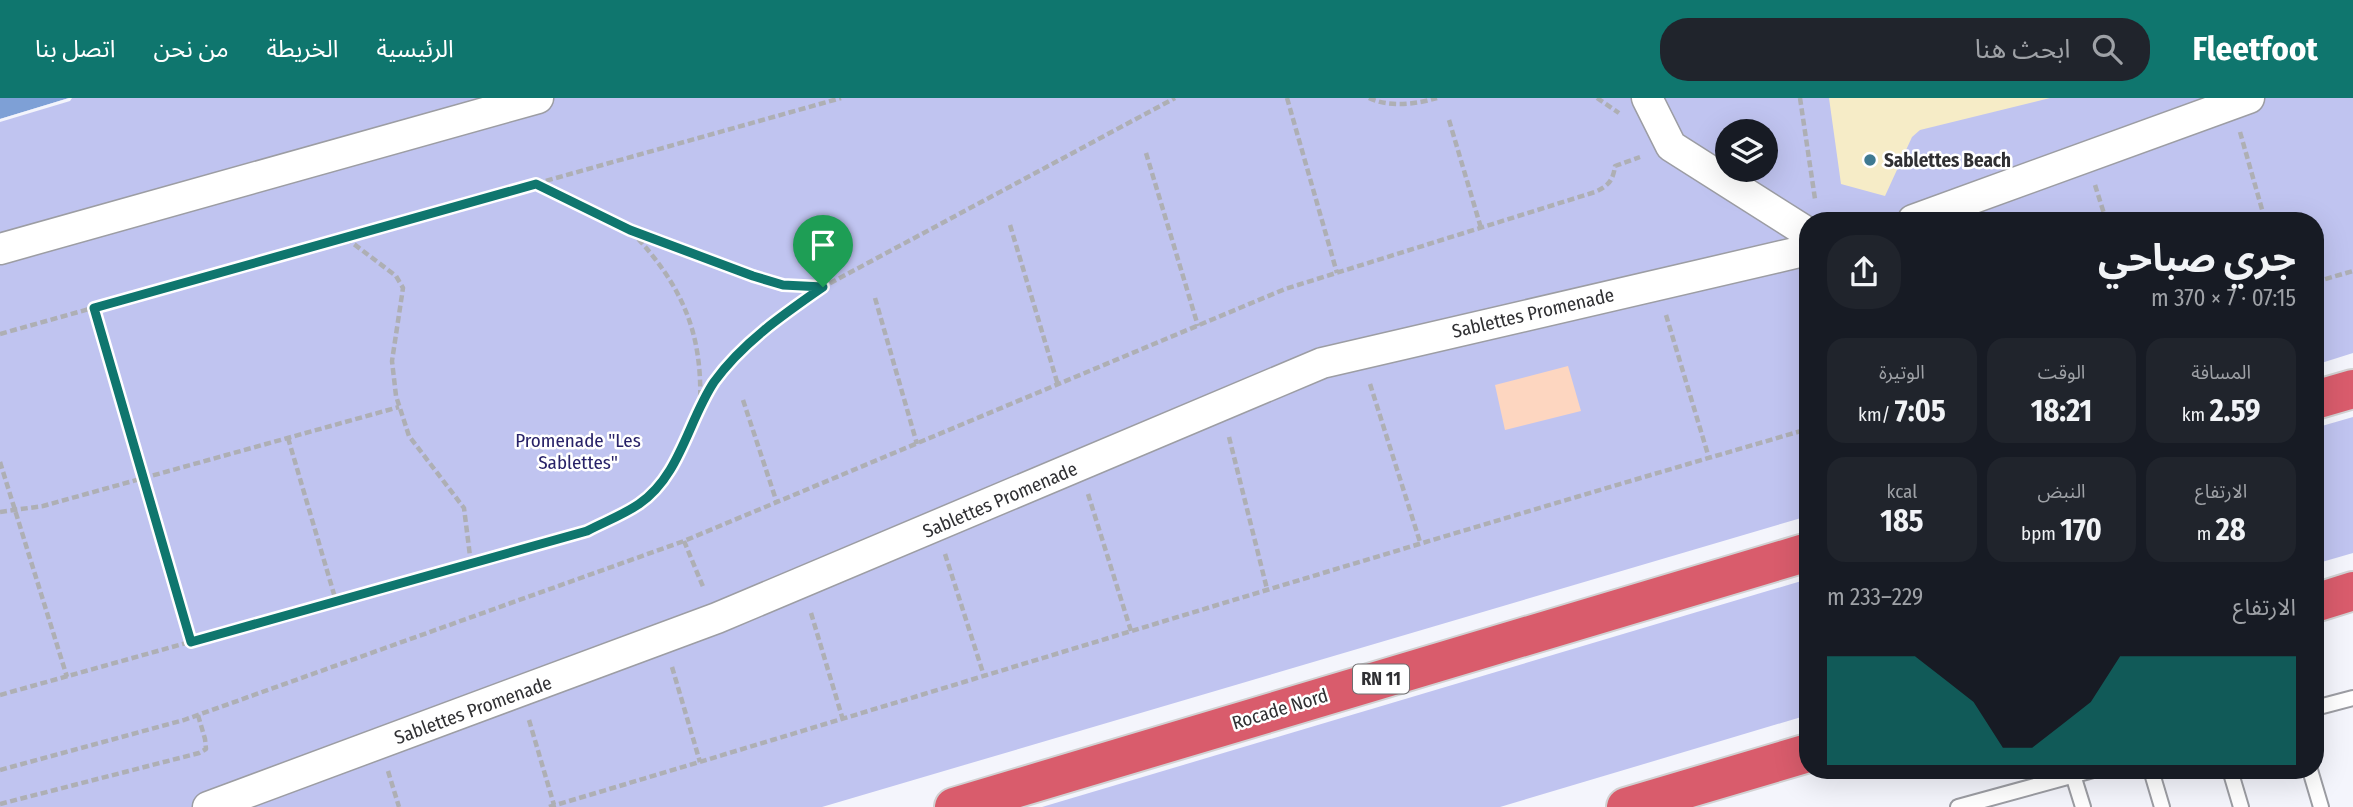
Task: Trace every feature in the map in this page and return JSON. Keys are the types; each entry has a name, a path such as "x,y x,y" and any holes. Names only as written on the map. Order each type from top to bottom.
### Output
{"highway":[{"path":"2324,397 2353,389"},
{"name":"Rocade Nord","path":"954,807 1799,555"},
{"path":"2324,600 2353,591"},
{"path":"1626,807 1799,756"}],"street":[{"path":"0,249 538,98"},
{"path":"1647,98 1671,146 1799,214"},
{"path":"1935,212 2240,101"},
{"name":"Sablettes Promenade","path":"208,807 664,639 1322,363 1799,252"}],"lane":[{"path":"2324,706 2353,698"},
{"path":"1958,807 2006,801 2063,779"},
{"path":"2074,779 2083,807"},
{"path":"2154,779 2162,807"},
{"path":"2233,779 2241,807"},
{"path":"2312,779 2320,807"}],"path":[{"path":"0,334 841,98"},
{"path":"0,695 587,531 641,503 657,488 669,471 699,408 715,382 757,336 823,287 1175,98"},
{"path":"1287,98 1337,273"},
{"path":"1369,98 1406,105 1437,98"},
{"path":"1589,98 1603,103 1597,98"},
{"path":"1800,98 1813,212"},
{"path":"2240,101 2263,212"},
{"path":"1449,120 1481,228"},
{"path":"0,770 198,715 684,541 1285,289 1595,192 1607,186 1614,178 1615,166 1671,146"},
{"path":"1146,153 1198,326"},
{"path":"536,184 630,230 753,276 783,285 823,287"},
{"path":"1010,225 1058,386"},
{"path":"630,230 658,260 685,308 695,339 701,375 699,408"},
{"path":"345,237 396,276 403,288 393,361 396,396 409,436 464,508 471,564"},
{"path":"2324,279 2353,271"},
{"path":"1655,285 1709,457"},
{"path":"875,298 918,444"},
{"path":"94,308 191,642"},
{"path":"1360,353 1420,542"},
{"path":"743,400 777,503"},
{"path":"1221,406 1267,589"},
{"path":"0,512 43,506 399,407"},
{"path":"521,692 552,806 843,720 1420,542 1799,432"},
{"path":"288,438 336,601"},
{"path":"0,462 67,677"},
{"path":"1079,466 1131,631"},
{"path":"937,526 984,676"},
{"path":"684,541 704,589"},
{"path":"802,582 843,720"},
{"path":"664,639 700,762"},
{"path":"0,804 199,753 205,749 205,739 198,715"}],"green space":[{"name":"Promenade \"Les Sablettes\"","path":"69,98 2353,98 2353,353 2324,362 2324,212 1799,212 1799,519 822,807 0,807 0,119"},
{"path":"2353,417 2353,553 2324,561 2324,425"},
{"path":"1799,582 1799,718 1500,807 1042,807"}],"sand":[{"name":"Sablettes Beach","path":"1829,98 2050,98 1920,130 1912,137 1885,196 1841,184"}],"shaded area":[{"path":"0,98 69,98 0,119"}],"pier":[{"path":"72,98 70,101 0,122 0,119"}],"building":[{"path":"1568,366 1581,411 1505,430 1495,385"}],"place":[{"name":"Sablettes Beach","path":"1870,160"}],"route":[{"path":"536,184 630,230 753,276 783,285 823,287 786,312 735,358 715,382 699,408 669,471 657,488 641,503 587,531 191,642 94,308 536,184"}]}
